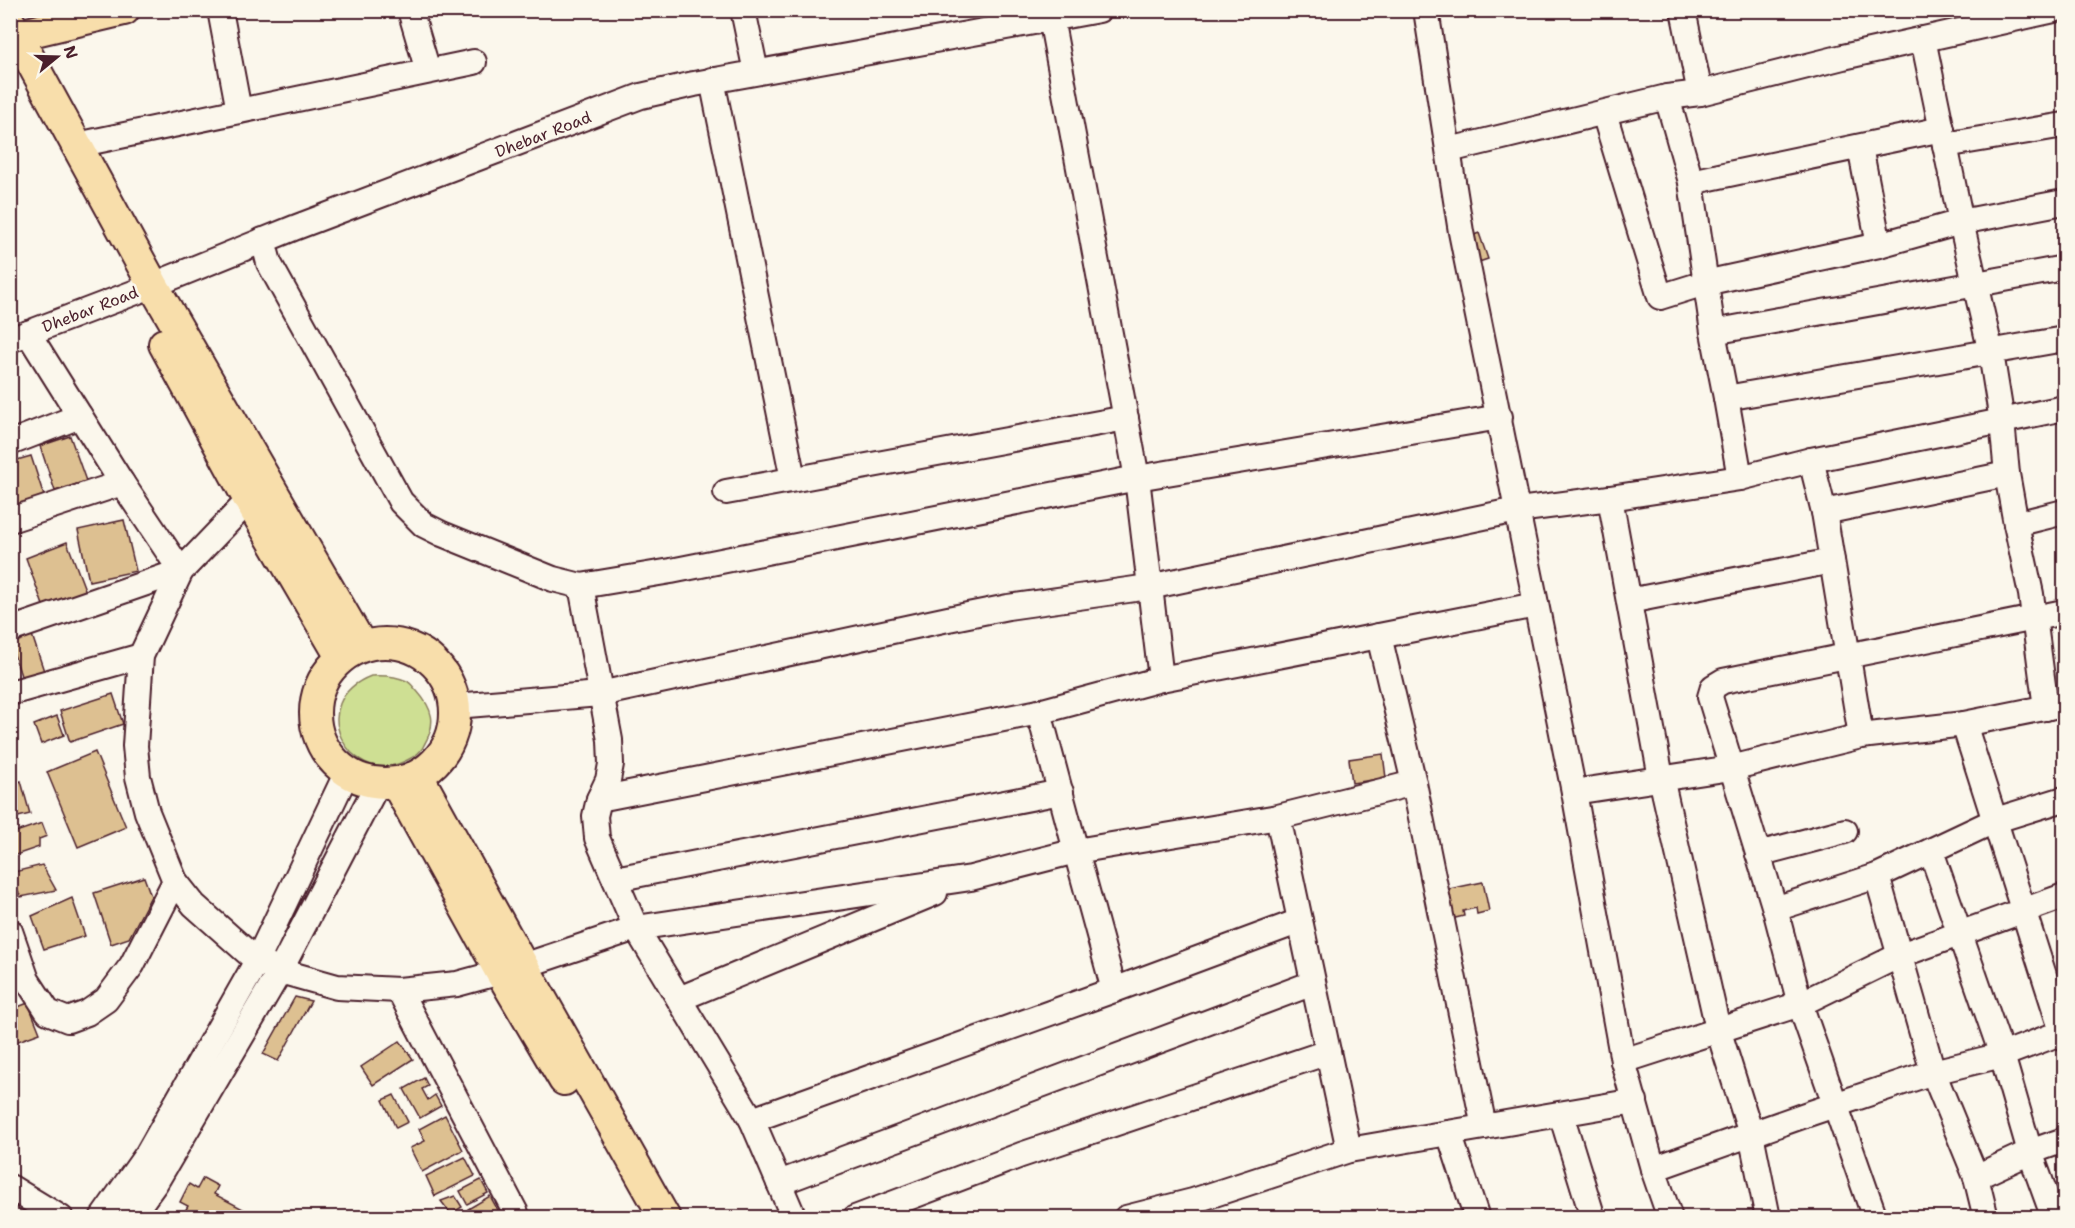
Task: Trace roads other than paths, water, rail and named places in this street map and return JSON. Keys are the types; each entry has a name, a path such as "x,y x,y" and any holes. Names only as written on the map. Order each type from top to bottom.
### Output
{"main road":[{"path":"124,10 14,24 77,145 144,289 249,500 352,652"},
{"path":"10,67 144,289 352,652"},
{"path":"382,643 403,645 422,654 438,668 449,686 454,706 454,727 447,746 434,763 397,781 362,780 347,772 330,758 319,738 315,716 317,694 326,674 352,652 382,643"},
{"path":"397,781 665,1218"},
{"path":"512,970 644,1218"}],"street":[{"path":"220,10 239,111"},
{"path":"410,10 428,71"},
{"path":"743,10 756,72"},
{"name":"Dhebar Road","path":"20,336 144,289 263,240 641,96 712,80 1099,10"},
{"path":"1426,10 1461,232 1574,792 1623,1061 1653,1169 1670,1218"},
{"path":"1683,10 1700,93"},
{"path":"1449,150 1667,97 1700,93 1843,57 2054,11"},
{"path":"1051,18 1137,478 1161,679"},
{"path":"1574,792 1731,768 1861,736 1964,724 2055,706 2034,618 2016,524 1991,353 1923,39"},
{"path":"77,145 474,62"},
{"path":"712,80 793,479"},
{"path":"1667,97 1691,182 1713,332 1740,478"},
{"path":"1604,113 1660,297 1705,283 1879,245 1961,222 2064,202"},
{"path":"1691,182 1860,147 2064,125"},
{"path":"1860,147 1879,245"},
{"path":"263,240 269,263 400,502 424,525 442,534 553,579 581,586 671,571 1137,478 1500,417"},
{"path":"1713,332 2064,268"},
{"path":"20,336 80,416 181,571"},
{"path":"1726,398 2064,339"},
{"path":"454,706 600,694 948,619 1149,587 1517,510 1740,478 1811,460 2064,408"},
{"path":"10,443 80,416"},
{"path":"726,492 1126,418"},
{"path":"1811,460 1824,512 1861,736"},
{"path":"1824,512 2007,474"},
{"path":"10,520 122,483"},
{"path":"1610,498 1661,778 1718,1029 1751,1134 1768,1218"},
{"path":"249,500 181,571 141,656 135,746 138,777 147,812 175,881 194,905 257,961 280,971 337,987 399,990 457,984 512,970 636,928 971,878 1076,851 1278,817 1414,783"},
{"path":"2016,524 2064,512"},
{"path":"1629,601 1832,561"},
{"path":"10,630 181,571"},
{"path":"581,586 610,740 611,764 608,780 599,799 595,816 597,838 636,928 752,1120 794,1218"},
{"path":"599,799 1040,712 1161,679 1536,605"},
{"path":"1875,1218 1800,1004 1775,909 1710,697 1713,687 1723,681 2064,612"},
{"path":"1379,636 1414,783 1484,1127"},
{"path":"10,693 141,656"},
{"path":"1040,712 1114,990"},
{"path":"1653,1169 1932,1072 2002,1055 2064,1035 2056,984 2023,910 1964,724"},
{"path":"102,1218 154,1144 257,961 347,772"},
{"path":"130,1218 156,1182 280,971 397,781"},
{"path":"615,879 1061,792"},
{"path":"1775,909 1877,876 1995,820 2064,799"},
{"path":"1278,817 1349,1150"},
{"path":"1758,854 1845,831"},
{"path":"1930,851 2002,1055 2030,1152 2054,1218"},
{"path":"1877,876 1932,1072 1976,1177 1986,1218"},
{"path":"679,999 971,878"},
{"path":"10,931 27,980 48,1012 68,1020 87,1013 106,1000 132,965 175,881"},
{"path":"1623,1061 1800,1004 1898,956 2064,896"},
{"path":"752,1120 1300,921"},
{"path":"779,1183 1313,983"},
{"path":"399,990 516,1213"},
{"path":"855,1218 1042,1148 1328,1052"},
{"path":"1126,1218 1196,1209 1349,1150 1635,1101"},
{"path":"1561,1114 1593,1218"},
{"path":"1449,1133 1477,1218"},
{"path":"1976,1177 2030,1152 2064,1140"},
{"path":"10,1187 61,1218"}]}
